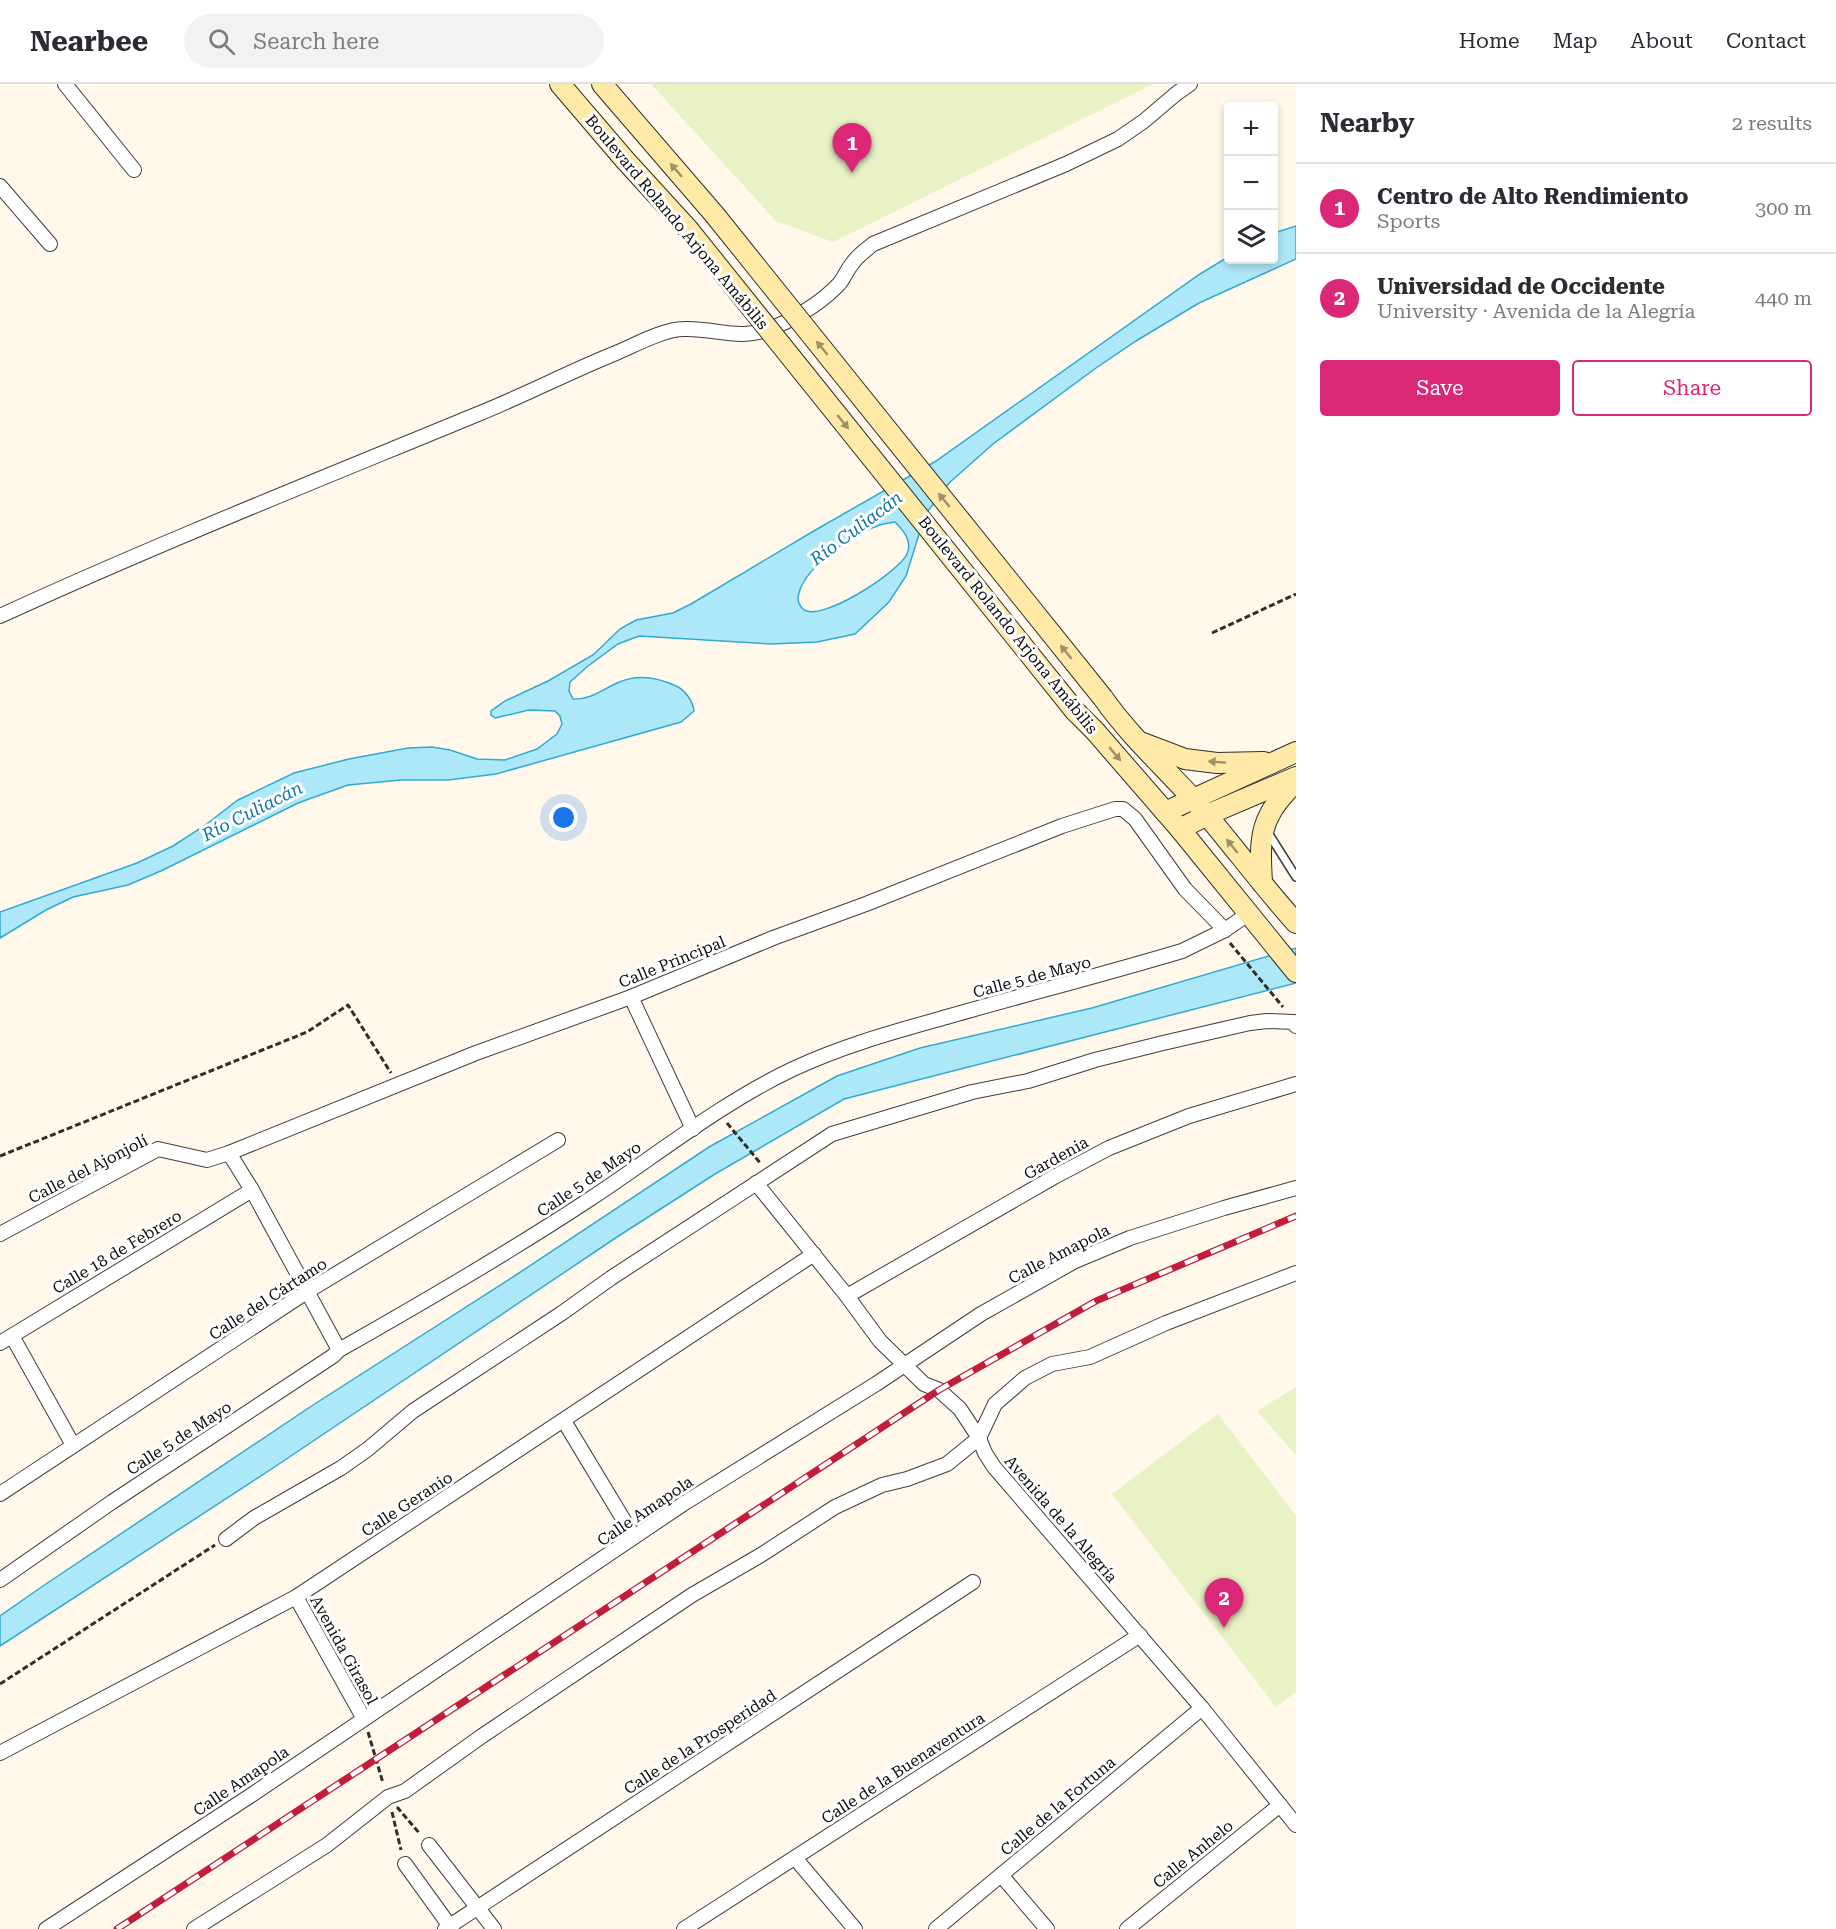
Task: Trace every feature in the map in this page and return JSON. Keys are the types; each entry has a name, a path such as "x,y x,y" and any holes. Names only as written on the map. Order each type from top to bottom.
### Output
{"main road":[{"name":"Boulevard Rolando Arjona Amábilis","path":"560,84 688,229 1076,711 1180,829 1296,972"},
{"name":"Boulevard Rolando Arjona Amábilis","path":"602,84 714,214 1102,698 1138,741 1207,815 1295,920"},
{"path":"1138,741 1185,759 1217,763 1275,761"},
{"path":"1165,812 1296,752"},
{"path":"1180,829 1207,815 1294,788"},
{"path":"1262,883 1264,826 1270,812 1294,788"}],"street":[{"path":"65,84 134,170"},
{"path":"0,616 78,581 482,413 614,353 672,330 705,330 736,335 757,333 773,328 819,301 839,284 859,256 873,244 1066,164 1118,139 1190,84"},
{"path":"0,186 50,244"},
{"name":"Calle Principal","path":"229,1153 476,1053 631,997 773,938 866,904 1062,826 1115,809 1123,809 1143,829 1185,888 1227,937"},
{"name":"Calle 5 de Mayo","path":"0,1580 339,1350 520,1244 759,1087 821,1056 882,1035 1227,937 1248,914"},
{"path":"631,997 693,1129"},
{"path":"226,1539 254,1518 341,1468 368,1449 413,1411 832,1134 852,1126 972,1092 1028,1081 1095,1060 1221,1028 1267,1021 1294,1022 1296,1026"},
{"name":"Gardenia","path":"847,1296 1054,1177 1109,1148 1189,1116 1296,1084"},
{"name":"Calle del Cártamo","path":"0,1494 308,1291 558,1140"},
{"name":"Calle del Ajonjolí","path":"0,1234 158,1149 207,1160 229,1153"},
{"path":"229,1153 252,1190 339,1350"},
{"name":"Avenida de la Alegría","path":"756,1183 847,1296 880,1341 924,1384 939,1390 960,1409 994,1467 1202,1708 1296,1825"},
{"name":"Calle Amapola","path":"46,1929 249,1796 683,1504 817,1421 981,1314 1075,1261 1098,1251 1161,1227 1296,1188"},
{"name":"Calle 18 de Febrero","path":"6,1339 252,1190"},
{"name":"Calle Geranio","path":"0,1753 296,1597 814,1254"},
{"path":"194,1929 327,1845 388,1797 405,1791 482,1736 692,1595 761,1556 835,1507 882,1485 907,1479 947,1464 979,1438 995,1404 1026,1378 1052,1364 1090,1357 1166,1323 1296,1273"},
{"path":"6,1339 74,1445"},
{"path":"564,1421 634,1537"},
{"name":"Calle de la Prosperidad","path":"449,1928 973,1582"},
{"name":"Avenida Girasol","path":"296,1597 364,1719"},
{"name":"Calle de la Buenaventura","path":"684,1929 1140,1635"},
{"name":"Calle de la Fortuna","path":"936,1929 1202,1708"},
{"name":"Calle Anhelo","path":"1127,1929 1280,1805"},
{"path":"429,1845 494,1929"},
{"path":"795,1858 855,1929"},
{"path":"405,1864 449,1928"},
{"path":"1001,1875 1047,1929"}],"lane":[{"path":"1264,826 1296,877"}],"path":[{"path":"1212,633 1296,594"},
{"path":"1227,937 1287,1012"},
{"path":"0,1156 307,1032 348,1005 398,1084"},
{"path":"728,1125 762,1166"},
{"path":"0,1684 226,1539"},
{"path":"388,1797 429,1845"}],"green space":[{"path":"651,84 1153,84 833,242 776,221"},
{"path":"1296,1387 1296,1455 1257,1411"},
{"path":"1218,1414 1296,1516 1296,1692 1276,1707 1112,1494"}],"water":[{"name":"Río Culiacán","path":"1296,226 1296,259 1199,303 1136,341 993,444 949,483 925,515 906,576 889,602 855,634 817,642 771,644 639,636 618,644 588,666 570,682 569,691 573,699 579,699 632,678 661,680 679,688 692,703 694,711 681,722 496,774 448,780 401,780 348,785 298,803 128,885 73,897 46,910 0,938 0,912 137,863 173,846 238,800 294,773 349,759 408,748 432,747 477,759 505,760 537,749 557,734 562,724 560,716 555,711 529,710 495,718 491,715 491,711 505,701 548,681 593,655 620,629 636,620 673,613 691,604 936,461 1200,274 1224,259 1224,264 1278,264 1278,232","holes":["895,522 904,532 909,545 907,554 876,583 842,603 825,609 812,612 802,608 798,598 801,587 817,565 841,545 879,525"]},
{"path":"1296,948 1296,983 844,1099 715,1174 617,1237 270,1470 0,1646 0,1616 43,1586 310,1407 519,1273 709,1147 837,1076 920,1048 1092,1008"}],"railway":[{"path":"117,1929 939,1390 1096,1301 1296,1216"}],"place":[{"name":"Centro de Alto Rendimiento","path":"852,173"},
{"name":"Universidad de Occidente","path":"1224,1628"}]}
